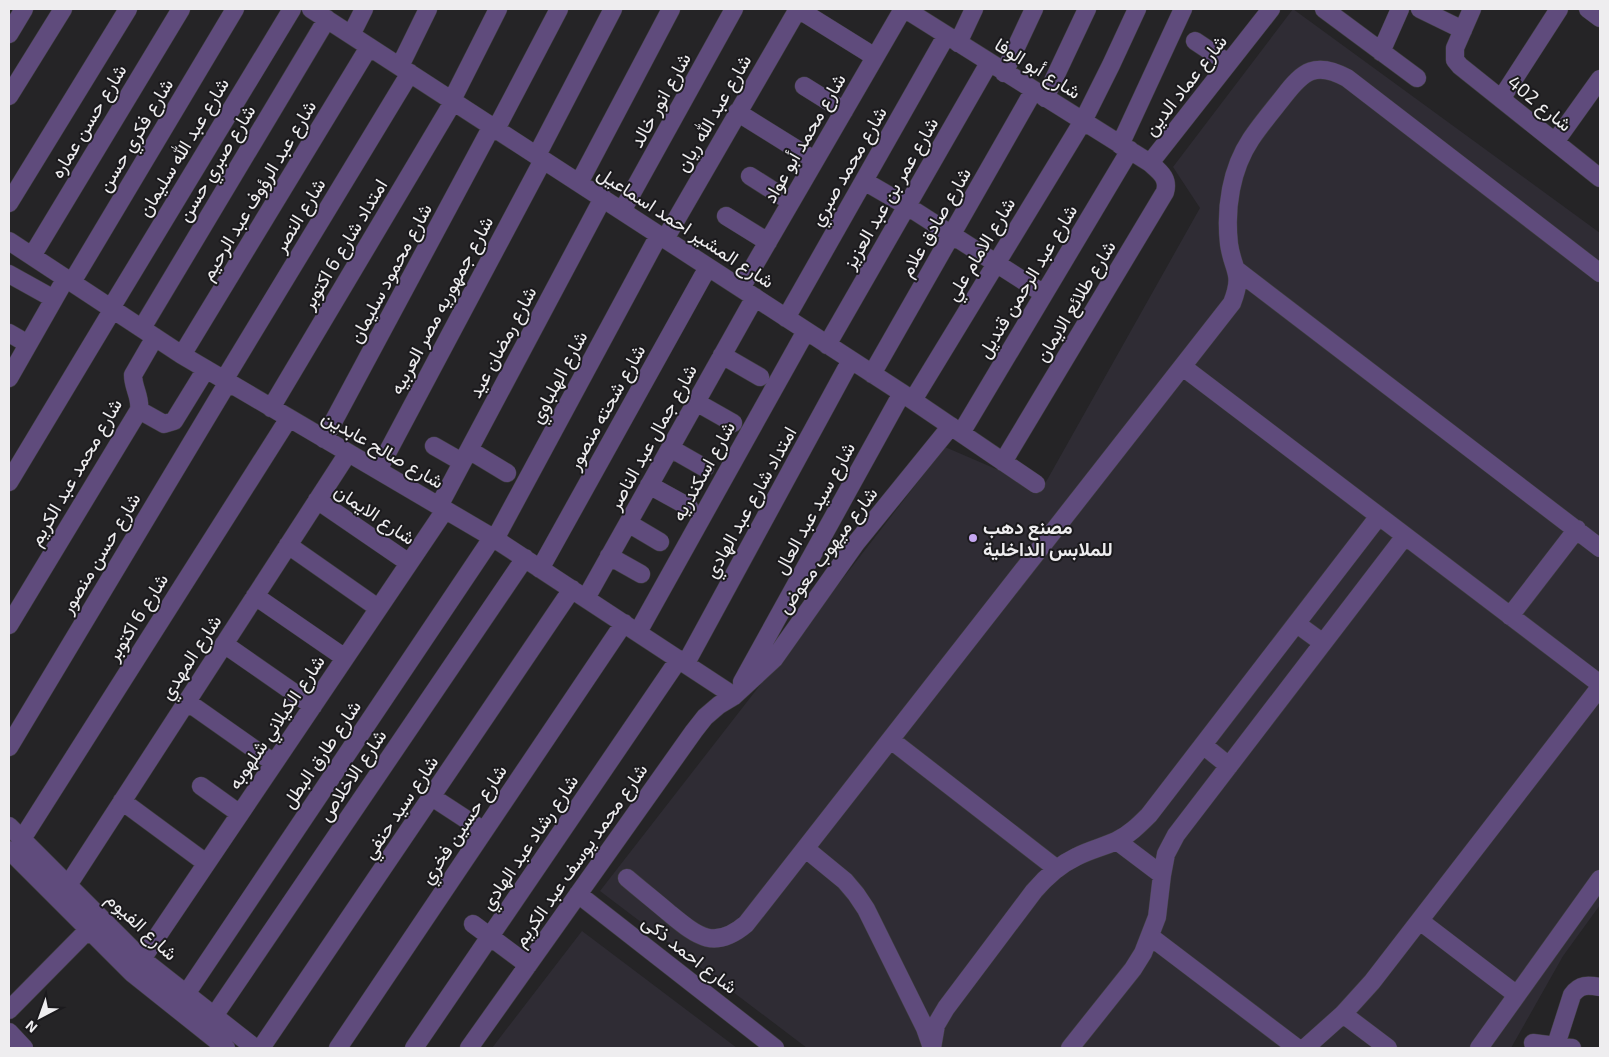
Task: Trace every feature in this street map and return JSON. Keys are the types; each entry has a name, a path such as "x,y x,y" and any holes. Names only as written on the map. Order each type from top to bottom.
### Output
{"street":[{"path":"9,34 24,9"},
{"path":"9,96 63,9"},
{"path":"9,203 128,9"},
{"name":"شارع حسن عماره","path":"32,256 181,9"},
{"name":"شارع فكري حسن","path":"9,378 54,299 69,280 235,9"},
{"name":"شارع عبد الله سليمان","path":"9,482 292,9"},
{"name":"شارع المشير احمد اسماعيل","path":"311,9 908,396 1036,484"},
{"path":"351,35 364,9"},
{"name":"شارع النصر","path":"226,381 405,69 428,9"},
{"name":"امتداد شارع 6 اكتوبر","path":"271,408 452,101 498,9"},
{"name":"شارع محمود سليمان","path":"324,439 559,9"},
{"name":"شارع جمهوريه مصر العربيه","path":"378,470 540,158 613,9"},
{"path":"580,183 671,9"},
{"name":"شارع انور خالد","path":"622,211 734,9"},
{"path":"798,9 875,57"},
{"name":"شارع عبد الله ريان","path":"662,237 798,9"},
{"name":"شارع محمد أبو عواد","path":"748,293 768,242 875,57 906,9"},
{"name":"شارع أبو الوفا","path":"906,9 952,40 1150,163"},
{"name":"شارع محمد صبري","path":"786,318 864,181 952,40 974,9"},
{"path":"1004,72 1034,9"},
{"name":"شارع صادق علام","path":"872,374 952,234 1039,94 1087,9"},
{"name":"شارع الامام علي","path":"908,396 996,263 1083,121 1137,9"},
{"name":"شارع عبد الرحمن قنديل","path":"956,430 1044,294 1125,148 1183,9"},
{"path":"1381,52 1400,9"},
{"path":"1420,9 1463,30 1472,9"},
{"path":"1501,99 1559,9"},
{"path":"1588,9 1600,18"},
{"name":"شارع عماد الدين","path":"1150,163 1228,64 1265,10"},
{"path":"1332,11 1381,52 1418,78"},
{"name":"شارع صبري حسن","path":"149,333 327,19"},
{"name":"شارع 402","path":"1463,30 1455,48 1455,60 1460,66 1600,178"},
{"path":"1195,41 1228,64"},
{"name":"شارع عبد الرؤوف عبد الرحيم","path":"182,355 370,47"},
{"name":"شارع عمر بن عبد العزيز","path":"827,345 989,62"},
{"path":"627,878 691,931 705,938 720,939 734,934 746,924 1232,303 1238,288 1238,272 1230,246 1228,219 1230,191 1238,164 1251,140 1292,85 1303,74 1318,69 1333,70 1347,78 1600,273"},
{"path":"1555,142 1600,79"},
{"path":"804,86 844,111"},
{"path":"737,112 814,160"},
{"name":"شارع طلائع الايمان","path":"1003,462 1165,192 1167,186 1166,179 1150,163"},
{"path":"750,176 791,202"},
{"path":"864,181 952,234 1044,294"},
{"name":"شارع رمضان عيد","path":"442,508 465,456 603,198"},
{"path":"726,216 768,242"},
{"name":"شارع الهلباوي","path":"494,539 662,237"},
{"name":"شارع صالح عابدين","path":"9,241 206,370 525,558 734,696"},
{"name":"شارع شحته منصور","path":"540,568 708,267"},
{"path":"1238,272 1577,529 1598,542"},
{"path":"9,274 54,299"},
{"name":"شارع جمال عبد الناصر","path":"579,593 609,556 628,523 722,355 748,293"},
{"name":"شارع اسكندريه","path":"631,628 806,330"},
{"path":"9,333 28,344"},
{"name":"شارع محمد عبد الكريم","path":"9,625 139,410 140,403 133,382 133,376 149,333"},
{"path":"722,355 760,377"},
{"name":"امتداد شارع عبد الهادي","path":"682,661 851,360"},
{"path":"1183,366 1600,686 1372,982 1343,1014 1305,1048"},
{"path":"139,410 164,424 174,421 206,370"},
{"name":"شارع حسن منصور","path":"9,747 226,381"},
{"name":"شارع سيد عبد العال","path":"734,696 908,396"},
{"path":"696,402 733,423"},
{"name":"شارع 6 اكتوبر","path":"15,845 289,418"},
{"name":"شارع ميهوب معوض","path":"734,696 774,659 856,543 956,430"},
{"path":"434,446 507,473"},
{"path":"670,448 705,468"},
{"name":"شارع المهدي","path":"68,885 348,453"},
{"path":"649,485 689,507"},
{"name":"شارع الايمان","path":"317,500 409,562"},
{"name":"شارع الكيلاني شلهوبه","path":"142,959 409,562 442,508"},
{"path":"931,1047 936,1026 946,1008 1034,891 1057,869 1076,857 1117,841 1135,829 1149,815 1379,516"},
{"path":"628,523 660,542"},
{"path":"1510,616 1577,529"},
{"path":"1074,1047 1143,953 1157,917 1166,854 1176,835 1405,536"},
{"name":"شارع طارق البطل","path":"186,994 494,539"},
{"path":"288,545 378,608"},
{"path":"609,556 641,574"},
{"name":"شارع الاخلاص","path":"214,1016 525,558"},
{"name":"شارع سيد حنفي","path":"261,1048 432,797 579,593"},
{"path":"255,596 345,658"},
{"path":"1297,624 1323,643"},
{"name":"شارع حسين فخري","path":"338,1048 484,832 631,628"},
{"path":"224,644 313,706"},
{"name":"شارع رشاد عبد الهادي","path":"414,1048 682,661"},
{"name":"شارع محمد يوسف عبد الكريم","path":"469,1048 705,717 719,705 734,696"},
{"path":"186,702 274,763"},
{"path":"891,740 1057,869"},
{"path":"1203,745 1229,766"},
{"path":"201,786 240,814"},
{"path":"432,797 484,832"},
{"path":"122,801 206,863"},
{"name":"شارع الفيوم","path":"9,826 15,845 88,930 132,973 226,1048"},
{"path":"1117,841 1162,875"},
{"name":"شارع الفيوم","path":"15,845 68,885 142,959 255,1048"},
{"path":"806,849 844,880 866,909 925,1028 931,1047"},
{"path":"1479,1048 1600,879"},
{"name":"شارع احمد ذكى","path":"578,894 775,1048"},
{"path":"1420,921 1517,995"},
{"path":"474,924 528,965"},
{"path":"9,1010 88,930"},
{"path":"1150,937 1296,1048"},
{"path":"1533,1043 1561,1047 1572,995 1576,989 1582,986 1600,987"},
{"path":"1343,1014 1388,1048"},
{"path":"9,1032 24,1048"}],"shaded area":[{"path":"1293,9 1600,233 1600,905 1563,956 1511,1048 807,1048 600,891 945,447 1042,489 1200,208 1173,167"},
{"path":"582,931 737,1048 492,1048"}],"place":[{"name":"مصنع دهب للملابس الداخلية","path":"973,538"}]}
